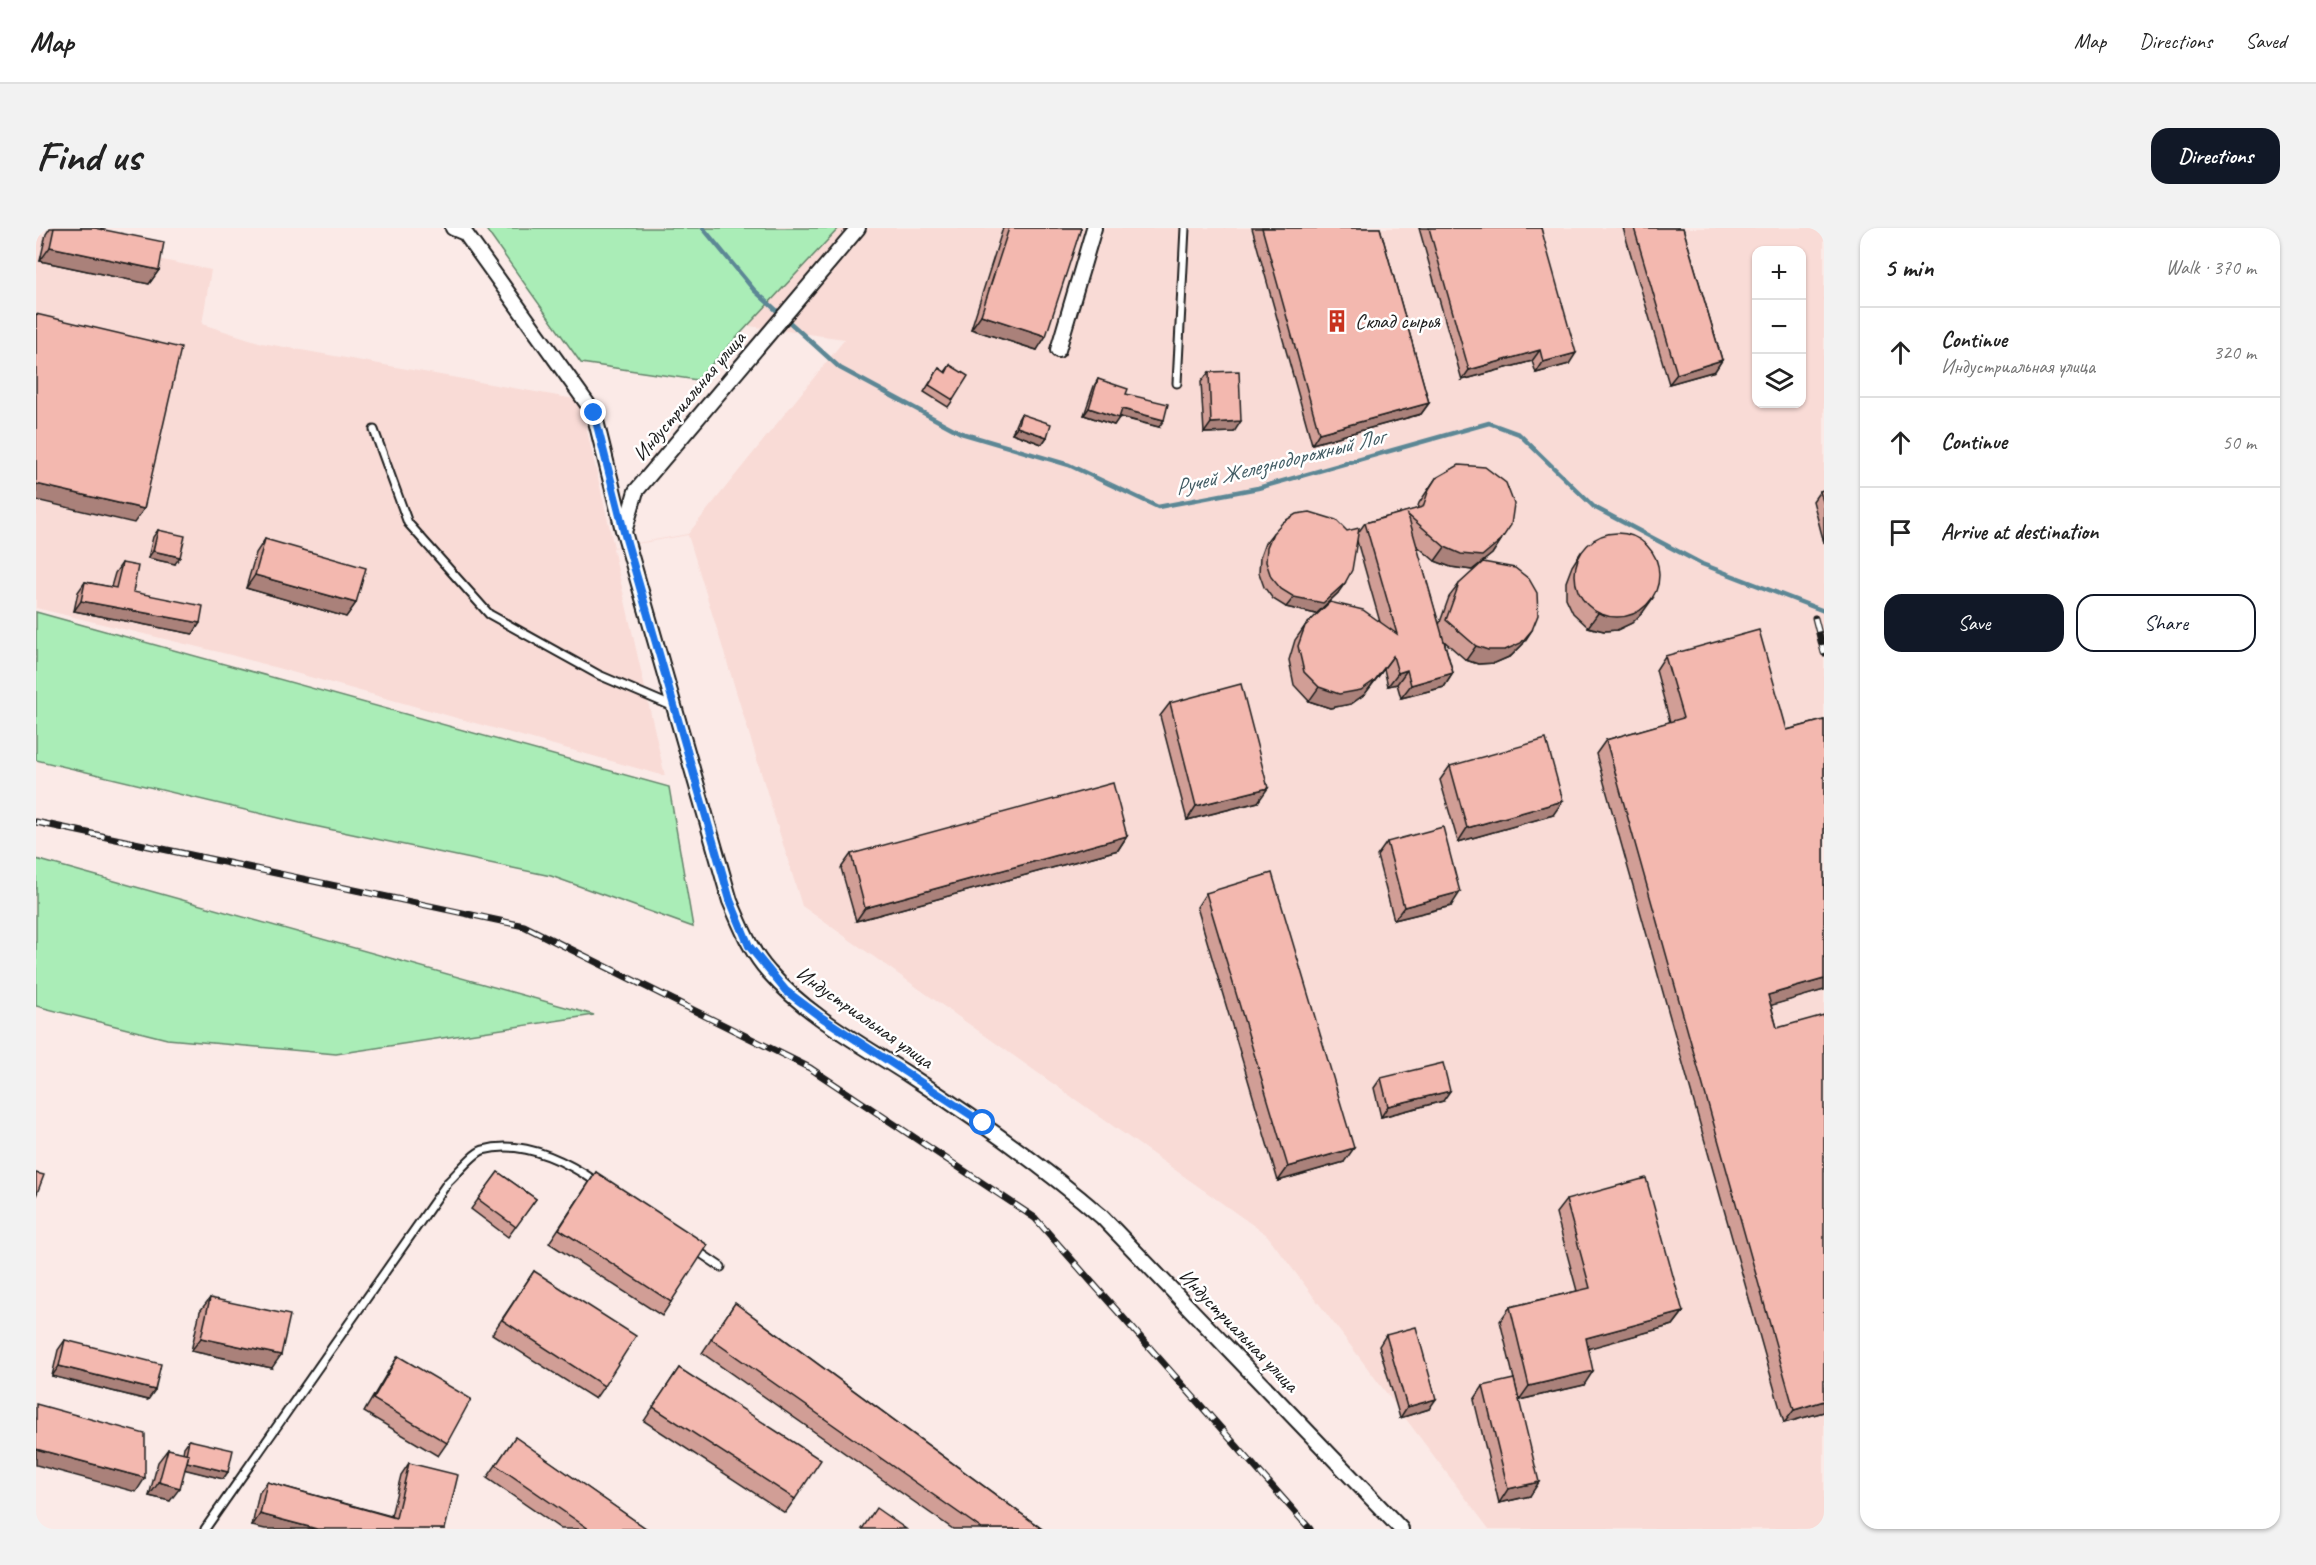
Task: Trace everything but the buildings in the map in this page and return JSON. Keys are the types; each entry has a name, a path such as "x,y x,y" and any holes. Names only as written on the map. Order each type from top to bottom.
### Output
{"street":[{"path":"453,228 465,233 594,413 624,532"},
{"name":"Индустриальная улица","path":"858,228 636,492 624,532 730,900 749,946 767,971 802,1004 983,1123 1057,1178 1102,1217 1401,1529"},
{"path":"1058,350 1094,228"}],"lane":[{"path":"1178,384 1185,228"},
{"path":"374,430 408,523 489,614 599,675 674,707"},
{"path":"205,1529 448,1182 482,1150 519,1148 568,1162 606,1188"},
{"path":"692,1247 721,1267"}],"shaded area":[{"path":"805,228 1824,228 1824,1529 1489,1529 1267,1235 802,906 688,535 613,548 665,776 231,655 36,608 36,234 211,270 202,324 262,343 580,400 614,547 688,534 845,339 742,325"}],"green space":[{"path":"485,228 839,228 697,380 581,363"},
{"path":"36,612 669,787 693,927 551,876 300,823 36,760"},
{"path":"36,859 594,1015 336,1054 167,1039 36,1006"}],"waterway":[{"name":"Ручей Железнодорожный Лог","path":"703,228 754,290 840,368 961,433 1069,465 1158,507 1258,488 1489,423 1519,434 1594,507 1702,564 1824,611"}],"railway":[{"path":"1815,618 1824,653"},
{"path":"36,822 524,926 810,1068 1035,1218 1310,1529"}],"place":[{"name":"Склад сырья","path":"1337,321"}],"route":[{"path":"594,413 624,532 730,900 749,946 767,971 802,1004 983,1123"}]}
